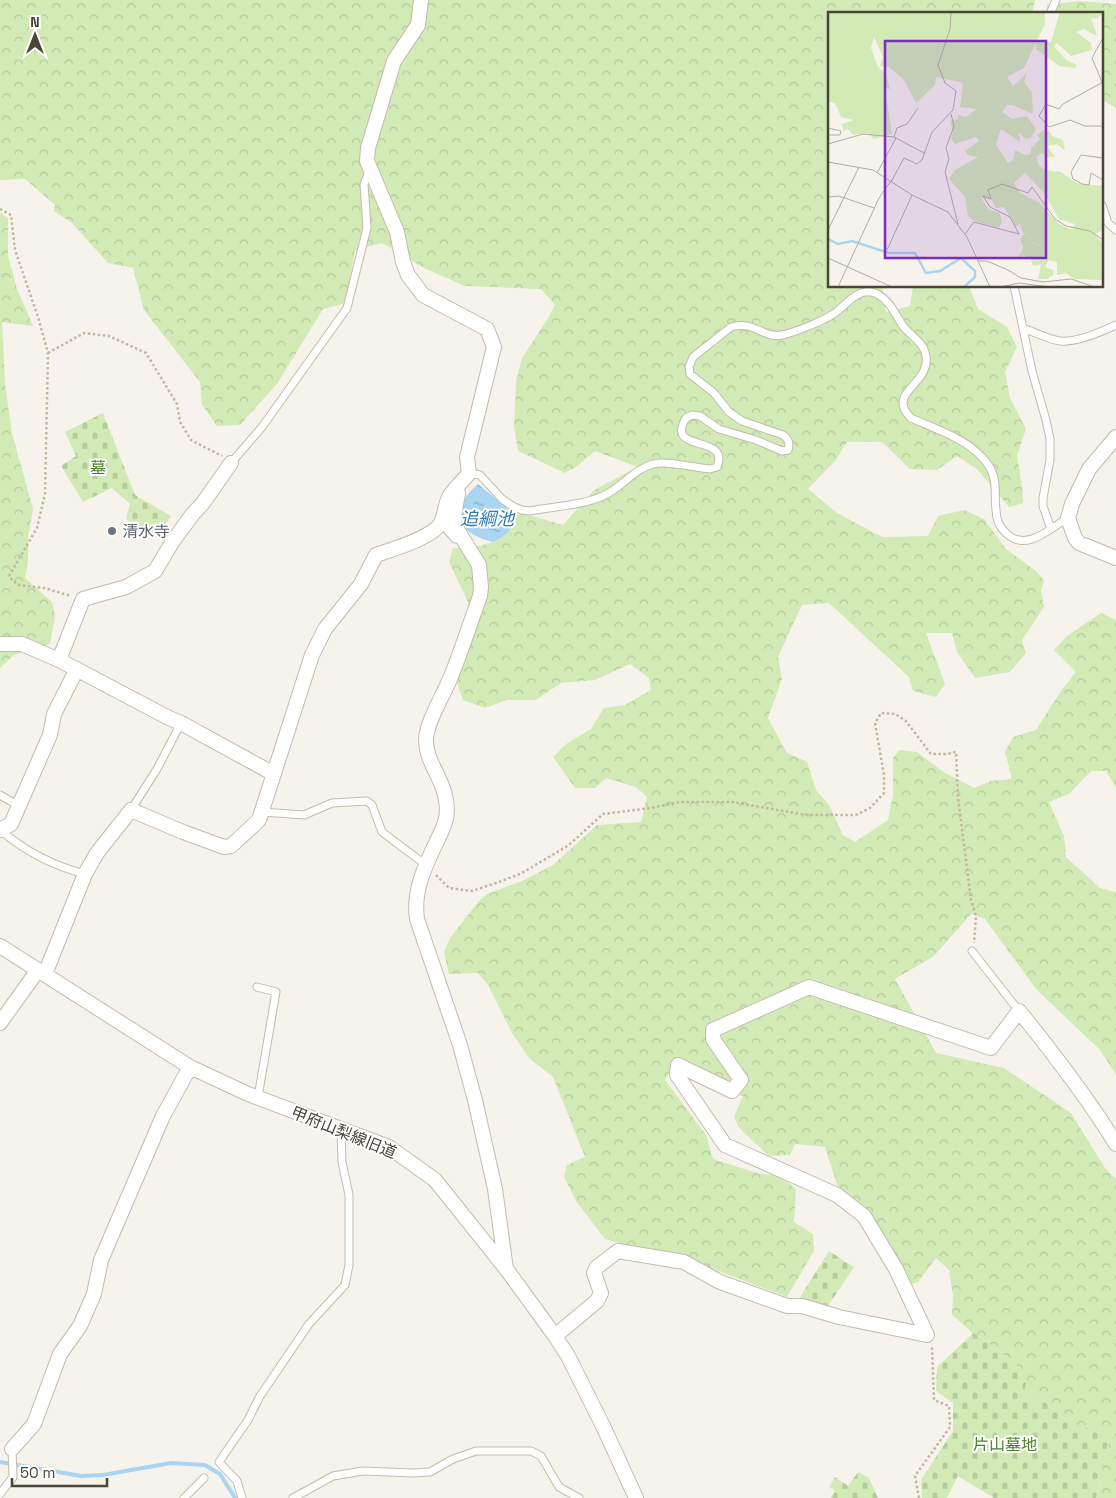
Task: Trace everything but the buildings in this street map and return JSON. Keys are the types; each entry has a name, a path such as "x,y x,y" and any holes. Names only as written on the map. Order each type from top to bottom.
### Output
{"street":[{"path":"0,1023 42,972 85,874 97,853 131,810 224,847 231,846 259,820 312,655 325,629 362,584 376,555 412,542 426,535 441,523 449,495 469,473 467,457 494,347 487,328 423,295 416,288 402,262 397,232 367,161 368,148 394,60 418,25 421,0"},
{"path":"1116,437 1088,469 1072,504 1068,518 1074,538 1116,558"},
{"path":"59,660 83,599 126,587 155,571 192,515 204,503 231,463"},
{"path":"458,487 454,517 456,526 480,565 480,596 426,737 426,748 443,788 447,806 445,824 417,889 415,907 417,919 460,1046 475,1100 495,1189 506,1270"},
{"path":"0,644 22,644 59,660 167,717 181,722 274,774"},
{"path":"0,830 11,824 20,806 50,735 54,714 77,669"},
{"name":"甲府山梨線旧道","path":"0,946 190,1067 258,1097 389,1147 435,1180 506,1270 568,1356 636,1498"},
{"path":"927,1335 896,1269 864,1216 837,1195 725,1145 677,1075 678,1065 732,1090 741,1080 713,1039 713,1030 809,987 990,1048 1019,1011 1066,1068 1096,1110 1116,1144"},
{"path":"12,1449 34,1424 60,1354 80,1326 94,1294 101,1260 163,1116 190,1067"},
{"path":"555,1336 597,1301 601,1293 594,1274 597,1267 618,1251 684,1262 720,1282 787,1306 802,1306 839,1318 927,1335"}],"lane":[{"path":"1051,12 1056,0"},
{"path":"231,463 262,427 347,308 367,228 364,184 370,168"},
{"path":"1104,211 1108,223 1116,230"},
{"path":"1014,288 1050,439 1050,460 1043,506 1051,529"},
{"path":"469,473 480,476 514,507 530,511 592,500 604,496 616,490 636,473 653,464 661,463 710,469 717,467 720,454 715,449 689,441 683,436 682,424 686,418 692,415 700,416 719,429 756,440 782,451 788,450 790,445 788,439 783,435 742,421 729,412 714,393 690,374 689,367 693,358 731,327 739,325 749,326 772,336 782,336 835,313 859,293 870,292 877,294 887,301 893,308 901,325 925,351 926,368 923,375 906,393 903,399 903,407 906,413 911,418 973,448 983,458 994,476 996,514 999,524 1011,538 1017,541 1037,538 1068,518"},
{"path":"1023,328 1057,341 1065,342 1095,334 1116,325"},
{"path":"441,523 455,539 463,538"},
{"path":"131,810 157,769 181,722"},
{"path":"0,795 20,806"},
{"path":"262,812 304,815 332,803 367,801 372,805 382,832 426,865"},
{"path":"0,830 16,844 43,860 68,870 85,874"},
{"path":"972,950 1019,1011"},
{"path":"258,987 276,992 258,1097"},
{"path":"242,1498 238,1481 219,1462 248,1420 260,1396 309,1324 345,1285 349,1265 348,1195 342,1162 341,1128"},
{"path":"0,1494 12,1477 12,1449"},
{"path":"293,1498 333,1476 362,1471 430,1472 453,1459 476,1451 531,1451 541,1456 560,1487 579,1498"},
{"path":"184,1498 204,1478"}],"path":[{"path":"0,209 11,215 15,250 48,353 45,494 37,528 9,576 12,582 19,585 44,588 83,599"},
{"path":"48,353 84,332 109,336 146,353 177,404 180,422 191,440 220,453 231,463"},
{"path":"426,865 449,888 472,891 522,873 569,845 603,814 680,802 732,802 806,815 856,815 870,808 884,792 884,774 875,723 881,713 896,714 906,721 931,754 956,752 958,797 970,900 976,916 972,950"},
{"path":"919,1498 915,1476 950,1427 949,1406 934,1400 933,1348 927,1335"}],"green space":[{"path":"0,0 1035,0 1032,12 828,12 828,288 882,288 886,312 910,306 913,288 970,288 978,309 1007,327 1017,347 1005,372 1010,398 1026,429 1017,456 1023,503 1009,507 977,469 957,456 937,470 910,469 882,442 847,442 835,461 808,489 837,513 882,537 928,536 938,516 964,510 984,519 1006,549 1036,571 1044,580 1041,590 1044,607 1022,640 1026,653 1010,672 975,678 957,652 952,633 926,633 945,684 936,697 913,691 909,677 829,603 802,605 778,657 782,679 768,718 786,752 807,762 816,790 829,805 843,835 855,842 888,820 893,795 893,758 899,750 917,752 945,773 974,788 991,781 1012,779 1005,752 1013,737 1036,730 1061,691 1076,672 1054,650 1067,636 1101,613 1116,620 1116,788 1106,771 1091,771 1069,794 1049,802 1064,836 1066,857 1100,888 1116,892 1116,1074 1099,1049 1036,989 985,919 971,914 934,956 895,979 936,1053 1004,1068 1071,1113 1105,1168 1116,1179 1116,1498 1096,1498 1110,1434 1079,1431 1040,1398 1033,1399 1023,1392 986,1340 973,1333 952,1315 953,1295 949,1270 936,1258 918,1282 908,1286 861,1208 838,1188 825,1147 795,1144 790,1155 769,1156 740,1129 734,1117 743,1096 709,1089 671,1069 665,1080 706,1135 713,1159 760,1174 779,1175 796,1189 794,1222 813,1234 814,1251 787,1297 684,1258 642,1250 605,1239 576,1201 564,1177 567,1165 585,1157 553,1077 529,1058 512,1033 488,985 478,973 449,974 444,952 450,938 478,902 487,894 524,880 553,865 597,825 641,822 647,797 636,787 606,778 595,788 575,788 553,757 566,744 591,729 604,708 625,705 651,690 649,678 630,664 595,680 561,683 536,700 507,700 485,708 463,700 455,677 475,617 449,562 453,548 473,548 493,542 511,527 508,509 563,525 594,490 638,467 595,451 576,467 565,473 518,451 514,426 516,381 522,358 555,305 541,289 465,286 424,268 382,243 355,250 346,303 323,309 277,384 240,425 217,426 202,405 200,382 144,310 133,268 108,263 72,223 54,211 55,205 25,179 0,180"},
{"path":"1080,1 1116,4 1116,108 1104,101 1104,12 1047,12 1047,5"},
{"path":"0,212 8,218 8,255 17,289 33,326 2,322 5,384 12,433 33,509 28,538 28,562 25,578 52,602 55,616 50,644 14,655 0,668"},
{"name":"墓","path":"103,413 135,495 171,516 157,536 126,519 130,504 112,488 83,502 61,466 76,456 65,432"},
{"path":"829,1251 854,1267 826,1309 808,1303 800,1297"},
{"name":"片山墓地","path":"973,1333 986,1340 1028,1375 1024,1392 1033,1399 1040,1398 1079,1431 1095,1425 1110,1434 1096,1498 994,1498 958,1476 947,1498 922,1498 921,1480 953,1431 953,1403 936,1391 937,1367"},
{"path":"858,1472 869,1478 878,1498 831,1498 835,1491 829,1487 835,1477 848,1486"}],"water":[{"name":"追綱池","path":"478,484 508,509 509,530 504,536 493,542 471,533 464,527 460,519 462,503"}],"waterway":[{"path":"0,1462 81,1476 103,1475 171,1463 205,1465 220,1474 235,1498"}],"place":[{"name":"清水寺","path":"112,531"}]}
